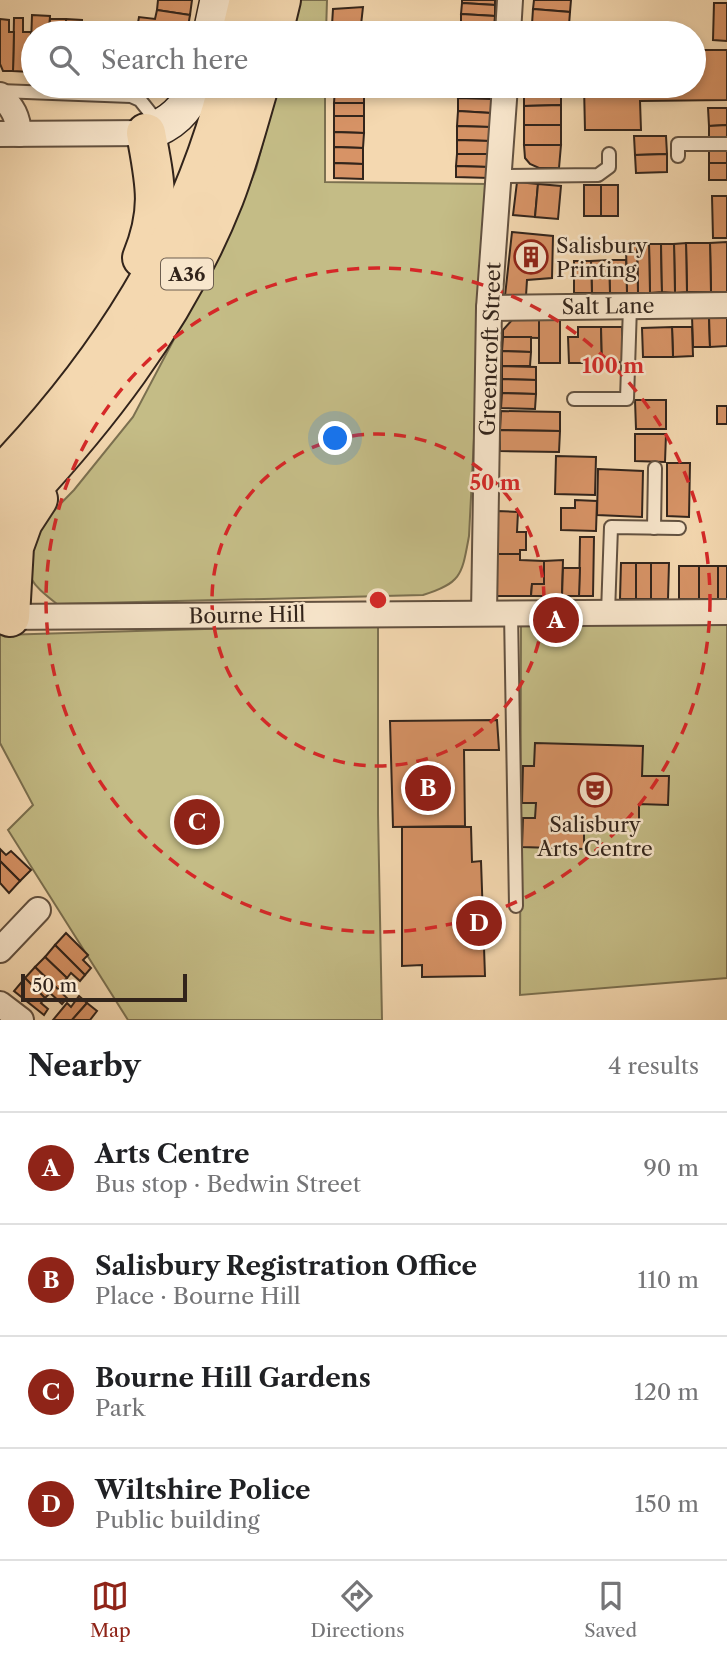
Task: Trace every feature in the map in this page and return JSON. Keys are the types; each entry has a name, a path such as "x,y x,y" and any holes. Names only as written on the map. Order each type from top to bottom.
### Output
{"highway":[{"path":"244,21 248,0"},
{"path":"276,21 281,0"},
{"name":"A36","path":"0,476 69,401 112,342 145,287 193,191 224,98"},
{"name":"A36","path":"0,522 75,441 144,350 187,274 224,199 255,98"},
{"path":"112,342 153,225 156,185 154,130"},
{"path":"5,617 17,534 75,441"}],"street":[{"path":"214,21 218,0"},
{"path":"509,21 510,0"},
{"path":"0,93 18,119 9,134"},
{"path":"9,134 154,130 186,108 191,98"},
{"name":"Greencroft Street","path":"484,613 489,308 504,98"},
{"name":"Salt Lane","path":"489,308 727,305"},
{"name":"Bourne Hill","path":"5,617 727,612"},
{"path":"0,950 38,910"},
{"path":"0,1004 21,1020"}],"lane":[{"path":"0,93 21,93"},
{"path":"136,98 140,100 154,130"},
{"path":"677,131 678,150 727,144"},
{"path":"499,176 598,175 608,167 609,154"},
{"path":"574,399 627,399 630,306"},
{"path":"654,527 655,468"},
{"path":"608,613 611,527 679,528"},
{"path":"511,613 516,906"}],"shaded area":[{"path":"300,0 327,0 326,21 295,21"},
{"path":"275,98 325,98 325,182 487,184 469,536 462,568 446,586 423,595 57,604 40,590 31,578 23,542 74,490 133,417 229,235 256,169"},
{"path":"378,624 382,1020 128,1020 8,830 33,805 0,743 0,635"},
{"path":"521,625 727,625 727,978 520,995"}],"building":[{"path":"158,0 192,0 190,15 157,10"},
{"path":"462,0 495,0 495,5 462,3"},
{"path":"534,0 571,0 570,12 533,9"},
{"path":"462,3 495,5 495,16 461,14"},
{"path":"714,3 727,3 727,41 713,40"},
{"path":"363,7 361,21 332,21 333,9"},
{"path":"533,9 570,12 569,21 532,21"},
{"path":"157,10 190,15 189,21 138,21 139,17 155,19"},
{"path":"461,14 495,16 495,21 461,21"},
{"path":"32,15 50,16 50,21 32,21"},
{"path":"14,18 23,18 21,71 13,71"},
{"path":"0,19 9,20 9,32 14,32 13,71 3,71 0,64"},
{"path":"50,19 66,19 66,21"},
{"path":"706,50 727,50 727,100 640,101 641,130 585,130 584,98 706,98"},
{"path":"334,98 364,98 364,103 334,103"},
{"path":"458,98 491,99 491,113 458,111"},
{"path":"524,98 561,98 561,105 524,106"},
{"path":"334,103 364,103 364,116 334,116"},
{"path":"561,105 561,125 524,125 524,106"},
{"path":"708,108 727,108 727,125 709,126"},
{"path":"458,111 491,113 490,127 457,126"},
{"path":"334,116 364,116 364,133 334,132"},
{"path":"524,125 561,125 561,145 524,145"},
{"path":"727,125 727,138 709,138 709,126"},
{"path":"457,126 490,127 490,141 457,140"},
{"path":"334,132 364,133 363,148 334,147"},
{"path":"634,136 666,136 667,154 635,155"},
{"path":"457,140 490,141 490,154 457,154"},
{"path":"524,145 561,145 559,168 539,168 530,164 525,158"},
{"path":"334,147 363,148 363,164 334,163"},
{"path":"709,149 727,149 727,163 709,163"},
{"path":"457,154 490,154 489,167 456,166"},
{"path":"667,154 667,172 636,173 635,155"},
{"path":"334,163 363,164 363,179 334,178"},
{"path":"709,163 727,163 727,180 709,180"},
{"path":"456,166 489,167 489,178 456,177"},
{"path":"517,182 538,184 535,217 513,215"},
{"path":"538,184 561,186 558,219 535,217"},
{"path":"584,185 601,185 601,216 584,216"},
{"path":"601,185 618,185 618,216 601,216"},
{"path":"712,196 727,196 727,238 713,238"},
{"name":"Salisbury Printing","path":"512,232 553,236 552,278 527,280 526,296 505,296"},
{"path":"727,242 727,292 711,292 710,243"},
{"path":"686,243 710,243 711,292 687,292"},
{"path":"686,243 687,292 675,293 674,244"},
{"path":"649,244 661,244 662,292 650,293"},
{"path":"649,244 650,293 638,293 637,245"},
{"path":"661,244 674,244 675,293 662,292"},
{"path":"626,245 637,245 638,293 627,293"},
{"path":"609,260 626,260 627,293 610,293"},
{"path":"609,260 610,293 592,293 591,261"},
{"path":"574,261 591,261 592,293 574,293"},
{"path":"692,316 709,316 710,347 693,347"},
{"path":"709,316 727,316 727,346 710,347"},
{"path":"539,318 560,318 560,363 539,363"},
{"path":"539,318 539,338 503,337 503,330 512,320"},
{"path":"578,327 601,327 602,363 569,363 568,337 578,337"},
{"path":"601,327 622,327 622,362 602,363"},
{"path":"672,327 692,327 693,356 673,357"},
{"path":"672,327 673,357 643,357 642,328"},
{"path":"503,337 531,337 531,352 502,351"},
{"path":"502,351 531,352 530,366 502,366"},
{"path":"502,366 536,367 536,380 502,379"},
{"path":"502,379 536,380 536,394 502,393"},
{"path":"502,393 536,394 535,409 501,408"},
{"path":"635,400 666,400 666,429 636,429"},
{"path":"717,406 727,406 727,424 717,424"},
{"path":"501,411 560,412 560,431 500,430"},
{"path":"500,430 560,431 559,452 500,451"},
{"path":"635,434 666,434 665,462 635,461"},
{"path":"556,456 596,457 595,495 555,494"},
{"path":"667,463 690,463 689,517 667,516"},
{"path":"598,469 643,471 642,517 597,515"},
{"path":"575,500 597,501 596,531 561,530 561,508 575,508"},
{"path":"497,511 518,512 517,532 526,532 526,550 520,550 520,554 496,554"},
{"path":"580,537 594,537 593,596 579,596"},
{"path":"496,554 520,554 520,560 544,561 544,584 532,584 531,596 496,596"},
{"path":"563,560 562,596 531,596 532,584 544,584 544,561"},
{"path":"621,563 636,563 636,599 620,599"},
{"path":"636,563 651,563 651,599 636,599"},
{"path":"651,563 669,563 668,599 651,599"},
{"path":"679,566 699,566 699,599 679,599"},
{"path":"699,566 718,566 718,599 699,599"},
{"path":"718,566 727,566 727,599 718,599"},
{"path":"563,568 580,568 579,596 562,596"},
{"path":"497,720 499,750 464,750 465,826 393,827 390,721"},
{"name":"Salisbury Arts Centre","path":"535,743 643,746 642,776 669,776 668,805 639,804 639,825 584,824 584,849 522,847 523,818 535,818 536,803 522,803 523,766 534,766"},
{"path":"402,827 471,827 472,862 481,861 485,976 422,977 422,965 402,966"},
{"path":"0,849 6,855 11,851 31,870 20,881 0,861"},
{"path":"0,861 20,881 9,893 0,883"},
{"path":"66,933 88,955 83,960 91,968 85,975 55,945"},
{"path":"55,945 85,975 80,981 71,973 67,978 45,957"},
{"path":"45,957 67,978 61,984 66,989 62,993 35,967"},
{"path":"35,967 67,998 62,1004 50,993 45,998 25,978"},
{"path":"25,978 45,998 41,1003 48,1009 44,1015 14,991"},
{"path":"79,996 87,1003 72,1020 53,1020 67,1003 71,1007"},
{"path":"87,1003 97,1011 90,1020 72,1020"}],"place":[{"name":"Salisbury Printing","path":"531,257"},
{"name":"Arts Centre","path":"556,620"},
{"name":"Salisbury Registration Office","path":"428,788"},
{"name":"Salisbury Arts Centre","path":"595,790"},
{"name":"Bourne Hill Gardens","path":"197,822"},
{"name":"Wiltshire Police","path":"479,923"}]}
